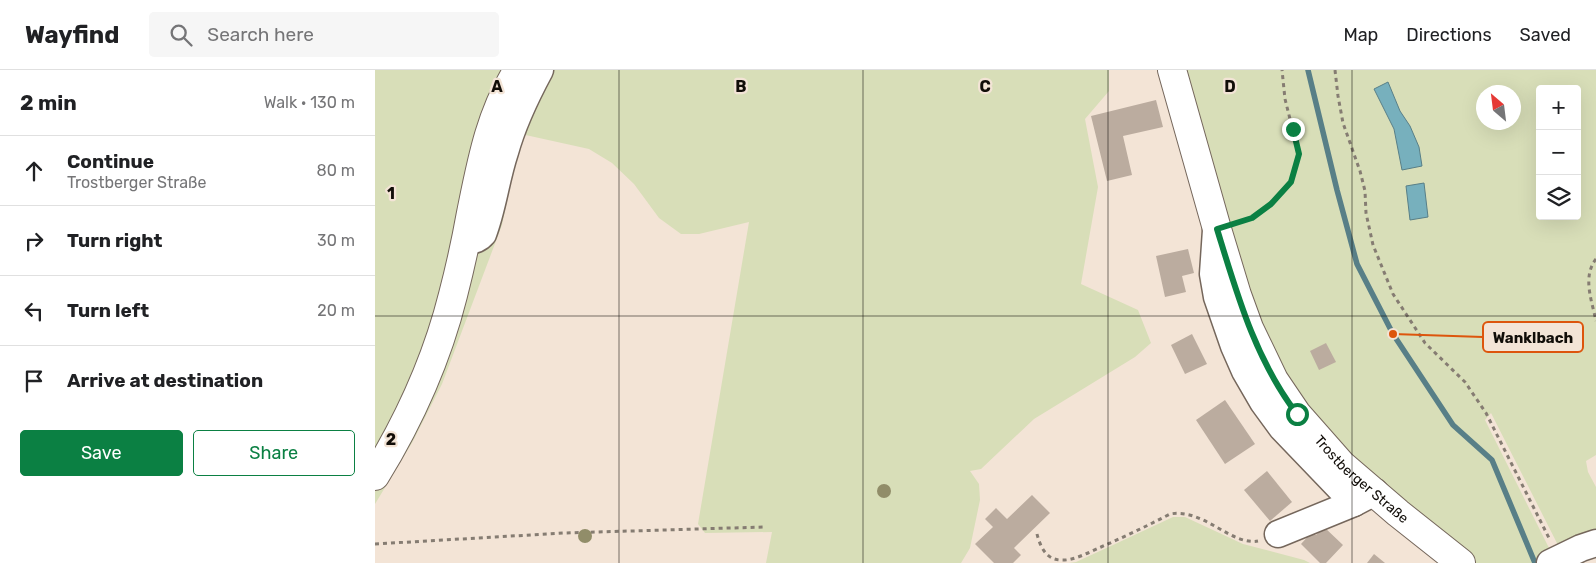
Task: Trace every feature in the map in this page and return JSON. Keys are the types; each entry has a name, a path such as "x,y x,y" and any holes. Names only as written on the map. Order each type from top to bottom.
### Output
{"main road":[{"path":"375,476 405,422 432,363 444,328 466,241 485,151 497,112 518,70"},
{"name":"Trostberger Straße","path":"1172,70 1217,229 1249,328 1277,386 1297,414 1342,465 1364,498 1398,513 1461,563"}],"lane":[{"path":"466,241 473,241 483,234 504,153 513,127 540,70"},
{"path":"1278,534 1364,498"},
{"path":"1554,561 1596,543"}],"path":[{"path":"1217,229 1252,218 1271,204 1291,182 1299,154 1285,99 1282,70"},
{"path":"1335,70 1343,123 1360,170 1365,191 1366,213 1373,245 1393,294 1425,343 1465,382 1486,413 1554,561"},
{"path":"1596,259 1588,282 1596,321"},
{"path":"1037,534 1040,546 1046,553 1051,558 1060,560 1084,554 1171,514 1192,515 1242,540 1252,542 1278,534"},
{"path":"375,544 564,533 765,527"}],"green space":[{"path":"375,70 510,70 435,335 375,460"},
{"path":"525,70 1109,70 1109,91 1085,119 1098,187 1081,284 1138,310 1151,343 1135,357 1034,419 981,469 970,471 979,484 980,500 970,548 961,563 766,563 772,532 705,533 698,524 749,222 699,234 681,234 659,218 634,184 612,163 589,149 521,134 502,225 442,384 412,443 375,504 375,491 401,445"},
{"path":"1180,70 1596,70 1596,455 1586,461 1588,472 1596,487 1596,539 1562,553 1491,413 1485,420 1553,556 1541,563 1475,563 1326,435 1269,353","holes":["1388,83 1400,111 1410,126 1402,169 1394,129 1374,89"]},
{"path":"1173,517 1185,517 1243,544 1310,563 1069,563 1076,562"}],"water":[{"path":"1388,82 1400,111 1410,126 1419,147 1422,166 1402,170 1394,129 1374,89"},
{"path":"1424,183 1428,217 1410,220 1406,186"}],"building":[{"path":"1156,100 1163,127 1123,136 1132,175 1107,181 1091,116"},
{"path":"1188,249 1194,273 1182,276 1186,292 1165,297 1156,256"},
{"path":"1192,334 1207,364 1185,374 1171,345"},
{"path":"1326,343 1336,362 1319,370 1310,351"},
{"path":"1225,400 1255,444 1225,464 1196,420"},
{"path":"1267,471 1292,502 1270,521 1244,490"},
{"path":"1032,495 1050,513 1014,548 1021,555 1013,563 994,563 975,544 993,527 985,519 996,508 1007,519"},
{"path":"1324,527 1343,545 1326,563 1320,563 1301,544 1312,532 1316,535"},
{"path":"1374,554 1385,563 1367,563"}],"waterway":[{"path":"1308,70 1357,264 1393,334 1453,425 1492,460 1535,563"}],"place":[{"name":"Wanklbach","path":"1393,334"}],"route":[{"path":"1293,129 1299,154 1291,182 1271,204 1252,218 1217,229 1237,296 1261,356 1285,398 1297,414"}]}
